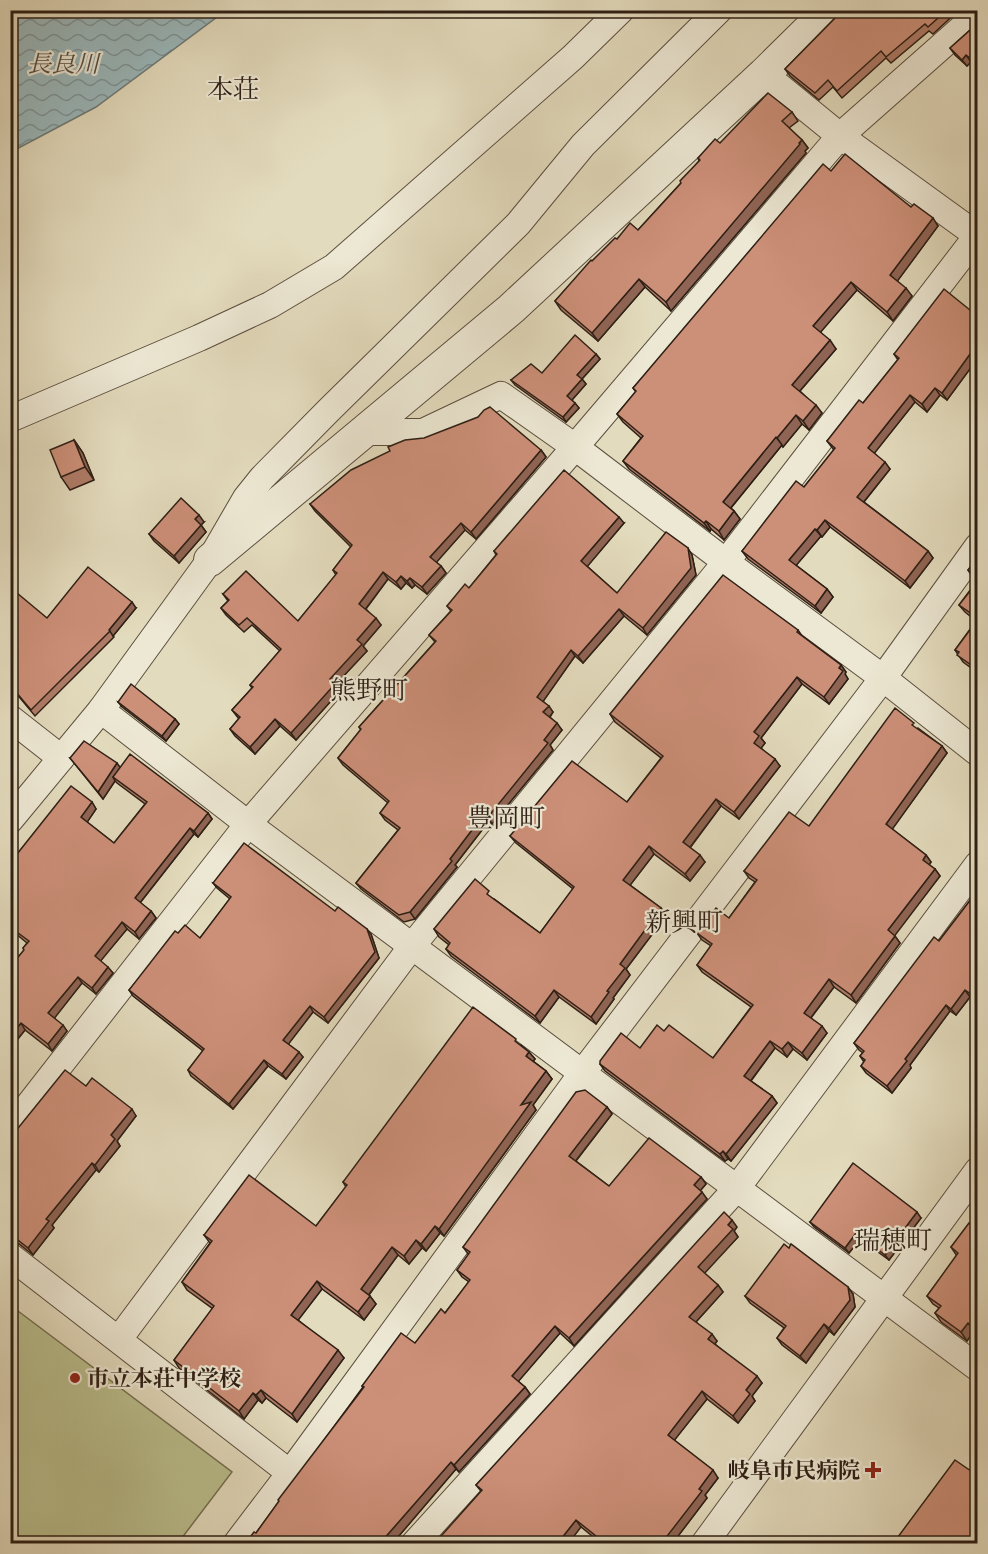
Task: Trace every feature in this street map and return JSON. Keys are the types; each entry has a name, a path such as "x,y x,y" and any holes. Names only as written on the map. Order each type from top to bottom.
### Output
{"street":[{"path":"10,419 270,305 334,267 573,57 621,10"},
{"path":"10,820 101,710 210,560 246,498 262,478 518,224 583,145 719,10"},
{"path":"210,560 511,309 764,74 829,10"},
{"path":"10,1129 248,825 840,136 978,14"},
{"path":"118,1339 412,946 726,562 977,236 840,136 764,74"},
{"path":"363,432 423,432 501,395 575,447 883,678 978,753"},
{"path":"236,1544 582,1072 883,678 978,546"},
{"path":"101,710 248,825 978,1368"},
{"path":"10,718 61,758"},
{"path":"414,1544 737,1188 978,864"},
{"path":"704,1544 978,1170"},
{"path":"10,1256 290,1473"}],"green space":[{"name":"市立本荘中学校","path":"10,1305 232,1472 178,1543 11,1543"}],"water":[{"name":"長良川","path":"11,10 225,11 96,107 11,152"}],"building":[{"path":"840,10 947,10 928,27 925,24 886,57 881,51 837,91 828,80 815,93 785,69 837,16"},
{"path":"978,23 978,64 966,55 962,60 950,48"},
{"path":"768,93 792,112 782,121 802,140 666,302 639,279 592,333 555,301 591,260 615,238 617,239 630,223 638,230 681,183 680,181 700,160 698,158 715,139 720,143"},
{"path":"845,154 911,207 914,204 933,218 890,275 906,288 887,312 851,282 813,326 830,340 792,385 816,405 803,421 796,415 723,502 734,511 719,531 706,521 704,523 623,461 643,436 617,414 636,391 633,388 823,164 831,171"},
{"path":"944,289 975,314 978,311 978,349 975,347 942,393 935,388 922,404 910,395 868,448 885,462 857,497 928,551 905,581 825,520 789,560 827,589 815,606 742,551 796,481 804,487 835,448 827,441 859,400 863,403 899,358 894,354"},
{"path":"575,335 596,354 577,375 582,379 567,396 575,403 563,417 511,380 531,364 542,373"},
{"path":"490,407 541,450 471,532 461,523 430,557 441,566 422,587 410,578 407,581 401,576 396,582 383,572 359,604 376,618 357,640 362,644 330,679 335,684 291,733 275,719 250,747 230,729 240,717 232,710 253,687 250,685 281,649 247,618 239,625 221,608 229,600 223,594 246,571 298,621 337,573 333,570 352,545 310,504 351,470 390,451 388,447 405,440 424,438 478,417"},
{"path":"74,440 85,467 61,477 50,450"},
{"path":"564,470 619,517 581,561 617,593 666,532 688,548 691,568 643,628 619,609 578,656 571,650 537,697 549,706 543,712 557,723 544,740 548,743 488,817 484,814 450,859 452,861 410,912 399,915 356,883 400,828 380,813 389,801 338,758 361,729 359,727 436,641 429,635 452,610 447,606 465,584 469,588 497,554 494,551"},
{"path":"181,498 199,515 195,519 201,525 174,556 149,534"},
{"path":"978,557 978,577 968,570"},
{"path":"88,567 132,602 110,631 31,710 10,685 10,601 17,593 47,618"},
{"path":"723,575 798,630 797,632 841,665 839,668 843,671 824,697 797,677 754,732 759,736 754,743 775,759 734,812 716,799 683,842 700,855 685,874 649,846 623,880 661,908 620,964 625,968 591,1017 554,990 535,1016 446,949 450,943 434,929 475,879 489,891 487,894 540,933 574,887 510,836 572,761 627,802 663,756 610,714"},
{"path":"978,581 978,618 959,605"},
{"path":"978,619 977,669 957,655 959,652 955,650"},
{"path":"131,684 175,719 162,736 118,702"},
{"path":"895,708 914,723 912,725 942,746 886,824 926,855 923,860 935,869 888,930 895,936 851,995 829,979 804,1013 822,1026 802,1053 788,1042 782,1049 770,1041 744,1076 772,1096 726,1154 723,1151 720,1154 600,1064 600,1061 621,1033 640,1048 657,1025 664,1031 669,1025 713,1058 753,1005 697,965 712,944 697,933 716,908 729,918 757,880 744,871 789,812 809,826"},
{"path":"84,741 117,763 98,792 70,758"},
{"path":"130,754 208,813 194,831 190,828 135,898 151,911 135,932 122,922 95,956 108,967 92,988 78,977 48,1013 63,1025 48,1044 21,1023 12,1034 10,1032 10,967 29,941 10,927 10,851 12,849 17,854 71,786 92,802 81,817 114,843 147,802 113,777"},
{"path":"244,843 335,911 338,907 367,929 375,952 324,1017 310,1006 283,1040 299,1052 282,1074 264,1060 229,1104 188,1070 204,1049 129,990 175,931 178,933 185,925 200,938 231,897 213,883"},
{"path":"978,890 978,999 965,990 951,1009 946,1005 887,1086 861,1066 865,1060 860,1056 864,1051 854,1043 934,937 939,941"},
{"path":"473,1007 516,1039 515,1041 529,1052 526,1056 546,1071 521,1105 531,1102 439,1229 435,1226 421,1244 416,1240 404,1256 392,1247 361,1289 370,1296 358,1312 317,1281 291,1315 338,1350 292,1414 261,1390 256,1395 253,1393 239,1411 174,1360 214,1306 182,1282 212,1241 204,1235 249,1175 316,1226 347,1185 343,1182"},
{"path":"65,1070 86,1086 92,1078 132,1109 111,1135 115,1139 95,1165 92,1163 46,1219 49,1221 28,1248 10,1236 10,1202 17,1195 10,1190 10,1138"},
{"path":"585,1090 607,1107 569,1156 609,1186 649,1138 701,1177 694,1185 702,1192 569,1338 555,1326 512,1376 525,1387 454,1465 451,1462 382,1541 380,1539 376,1544 245,1544 254,1532 256,1533 278,1500 364,1387 362,1386 401,1333 415,1343 441,1309 445,1313 470,1280 457,1270 470,1252 463,1247 576,1092"},
{"path":"853,1163 917,1212 885,1255 856,1233 845,1248 810,1222"},
{"path":"724,1212 732,1220 728,1225 733,1229 698,1267 718,1285 689,1317 712,1334 708,1339 757,1376 746,1390 750,1394 733,1416 702,1391 668,1435 713,1470 699,1489 702,1491 661,1544 606,1544 576,1520 557,1544 434,1544 482,1490 476,1485"},
{"path":"978,1221 978,1330 968,1323 961,1332 935,1313 941,1306 927,1296 958,1253 951,1247 969,1223 973,1227"},
{"path":"784,1244 789,1248 791,1244 848,1287 850,1300 829,1328 824,1324 800,1356 777,1338 786,1326 745,1296"},
{"path":"955,1460 978,1476 978,1544 887,1544 891,1538 895,1541"}],"place":[{"name":"市立本荘中学校","path":"75,1378"},
{"name":"岐阜市民病院","path":"873,1470"}],"district":[{"name":"本荘","path":"233,89"},
{"name":"熊野町","path":"369,690"},
{"name":"豊岡町","path":"506,818"},
{"name":"新興町","path":"684,922"},
{"name":"瑞穂町","path":"893,1240"}]}
